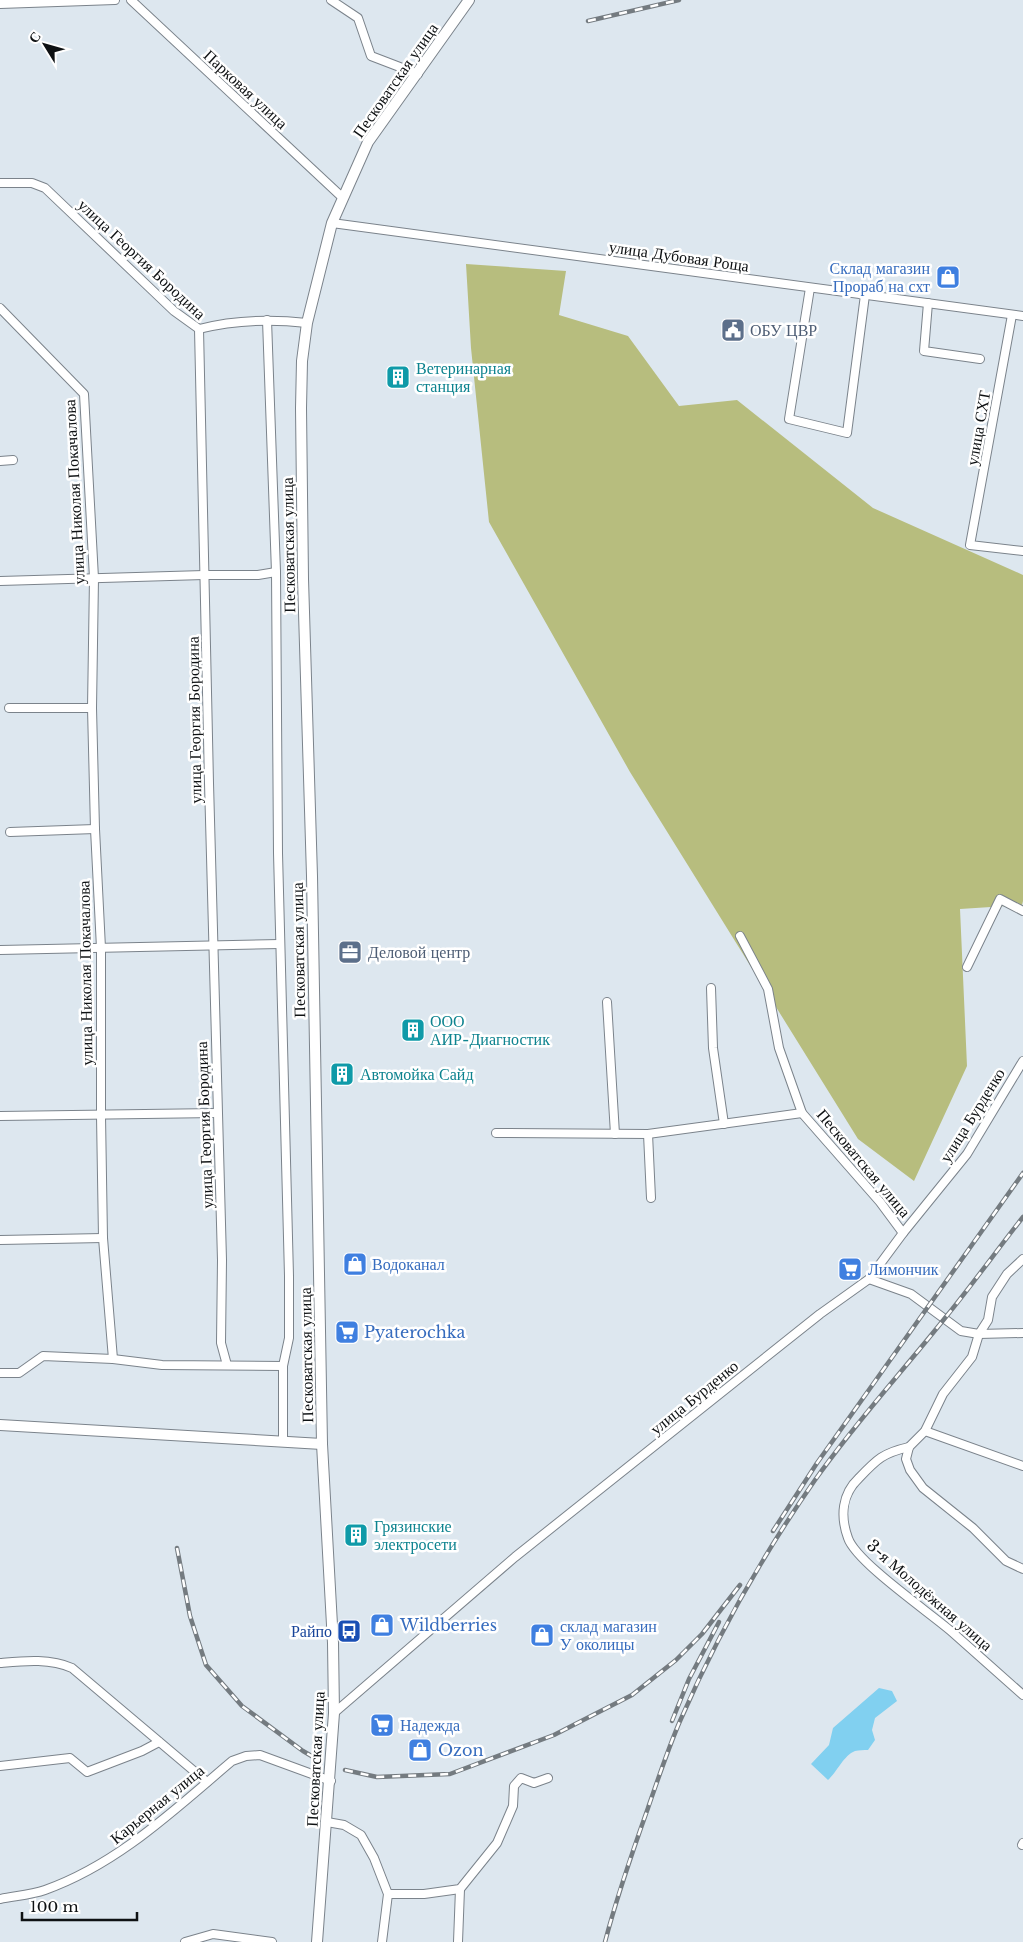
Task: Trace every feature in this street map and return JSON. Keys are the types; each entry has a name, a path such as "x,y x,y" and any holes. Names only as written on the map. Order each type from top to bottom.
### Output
{"main road":[{"name":"Песковатская улица","path":"317,1942 334,1714 333,1643 322,1444 312,876 303,541 302,361 307,323 332,223 368,142 469,0"},
{"path":"0,1425 322,1444"}],"street":[{"path":"0,4 115,0"},
{"name":"Парковая улица","path":"131,0 343,198"},
{"path":"330,0 358,18 371,56 418,74"},
{"name":"улица Георгия Бородина","path":"0,183 32,183 45,188 174,311 199,329 222,1260 221,1343 227,1365"},
{"name":"улица Дубовая Роща","path":"332,223 1023,316"},
{"path":"810,288 789,419 847,433 864,295"},
{"path":"928,304 924,351 980,359"},
{"name":"улица Николая Покачалова","path":"0,308 84,394 94,578 92,708 95,829 101,948 100,1116 103,1238 113,1358"},
{"name":"улица СХТ","path":"1012,315 970,545 1023,551"},
{"path":"199,329 218,324 267,320 307,323"},
{"path":"267,320 276,572 280,944 289,1276 289,1338 283,1366 283,1442"},
{"path":"0,461 13,460"},
{"path":"0,581 204,575 258,576 276,572"},
{"path":"9,708 92,708"},
{"path":"10,832 95,829"},
{"path":"966,967 1000,899 1023,912"},
{"name":"Песковатская улица","path":"740,936 768,989 779,1048 802,1113 880,1202 903,1233"},
{"path":"0,950 214,947 280,944"},
{"path":"711,988 713,1048 724,1124"},
{"path":"607,1002 615,1134"},
{"name":"улица Бурденко","path":"334,1714 514,1557 820,1314 869,1278 967,1154 1023,1060"},
{"path":"0,1116 217,1113"},
{"name":"Песковатская улица","path":"496,1132 648,1134 802,1113"},
{"path":"648,1134 651,1198"},
{"path":"0,1240 103,1238"},
{"path":"1023,1259 1007,1274 992,1297 988,1320 979,1334 972,1357 943,1394 925,1430 910,1447 906,1459 910,1470 923,1488 973,1528 1006,1561 1023,1569"},
{"path":"869,1278 911,1294 961,1330 979,1334 1023,1332"},
{"path":"0,1373 19,1373 43,1356 113,1358 162,1365 283,1366"},
{"path":"925,1430 1023,1466"},
{"name":"3-я Молодёжная улица","path":"910,1447 890,1451 854,1482 844,1499 844,1517 848,1539 861,1558 951,1631 1023,1695"},
{"path":"0,1663 28,1661 62,1663 72,1668 207,1782"},
{"path":"0,1766 70,1758 87,1772 142,1751 159,1742"},
{"name":"Карьерная улица","path":"0,1899 44,1891 99,1866 132,1844 232,1760 260,1755 330,1781"},
{"path":"458,1942 460,1889 497,1843 513,1806 514,1786 521,1778 534,1783 548,1778"},
{"path":"327,1822 344,1825 361,1835 374,1858 388,1894 382,1942"},
{"path":"388,1894 424,1894 460,1889"},
{"path":"185,1942 213,1934 272,1942"}],"green space":[{"path":"466,264 566,271 559,315 628,336 679,406 737,400 873,508 1023,575 1023,901 1022,905 960,909 967,1066 914,1181 858,1139 630,772 489,522 471,348"}],"water":[{"path":"879,1688 892,1691 897,1701 875,1718 872,1730 875,1740 868,1750 851,1753 828,1780 811,1764 829,1745 833,1728"}],"railway":[{"path":"588,21 679,0"},
{"path":"773,1531 817,1463 1023,1173"},
{"path":"605,1942 631,1858 676,1732 709,1658 759,1567 830,1459 955,1306 1023,1217"},
{"path":"177,1548 190,1616 206,1665 242,1706 303,1751 320,1761"},
{"path":"345,1770 377,1777 450,1774 554,1735 632,1695 676,1660 702,1634 740,1585"},
{"path":"672,1721 689,1679 719,1622"}],"place":[{"name":"Склад магазин Прораб на схт","path":"948,277"},
{"name":"ОБУ ЦВР","path":"733,330"},
{"name":"Ветеринарная станция","path":"398,377"},
{"name":"Деловой центр","path":"350,952"},
{"name":"ООО АИР-Диагностик","path":"413,1030"},
{"name":"Автомойка Сайд","path":"342,1074"},
{"name":"Водоканал","path":"355,1264"},
{"name":"Лимончик","path":"850,1269"},
{"name":"Pyaterochka","path":"347,1332"},
{"name":"Грязинские электросети","path":"356,1535"},
{"name":"Wildberries","path":"382,1625"},
{"name":"Райпо","path":"349,1631"},
{"name":"склад магазин У околицы","path":"542,1635"},
{"name":"Надежда","path":"382,1725"},
{"name":"Ozon","path":"420,1750"}]}
